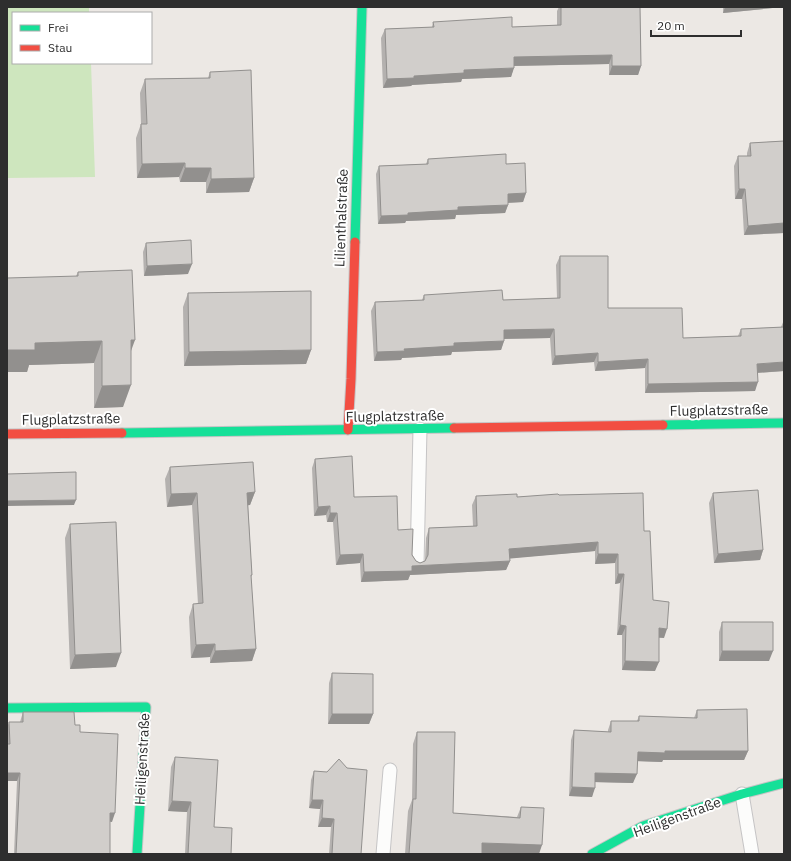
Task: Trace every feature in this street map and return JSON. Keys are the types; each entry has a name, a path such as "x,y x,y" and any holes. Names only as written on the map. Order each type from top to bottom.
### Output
{"street":[{"name":"Lilienthalstraße","path":"348,430 351,379 362,7"},
{"name":"Flugplatzstraße","path":"7,434 420,430 784,423"},
{"name":"Heiligenstraße","path":"7,708 146,707 137,854"},
{"name":"Heiligenstraße","path":"592,854 644,826 742,794 784,783"}],"lane":[{"path":"417,564 420,430"},
{"path":"383,854 390,770"},
{"name":"Heiligenstraße","path":"742,794 752,854"}],"green space":[{"path":"7,7 89,7 89,12 12,12 12,64 91,64 95,177 7,178"}],"building":[{"path":"561,7 640,7 641,66 612,66 612,55 514,57 514,68 464,70 464,73 387,79 385,29 434,27 433,22 512,17 512,27 561,25"},
{"path":"251,70 254,178 211,179 211,168 185,168 185,163 142,164 141,124 147,124 145,79 210,78 210,72"},
{"path":"784,141 784,223 748,226 745,189 739,189 738,156 751,156 750,143"},
{"path":"506,154 506,164 525,163 526,193 508,194 508,205 458,207 458,210 381,216 379,166 428,164 428,159"},
{"path":"191,240 192,264 147,266 146,243"},
{"path":"560,256 608,256 608,308 682,308 683,338 741,336 741,329 784,327 784,362 757,364 758,382 648,384 648,359 598,362 598,353 555,356 554,329 504,330 504,341 454,343 454,346 377,352 375,302 424,300 424,295 502,290 503,300 560,298"},
{"path":"132,270 135,340 131,340 131,385 102,386 102,341 35,343 35,350 7,350 7,278 78,276 78,272"},
{"path":"311,291 311,350 189,352 188,293"},
{"path":"352,456 354,497 397,496 398,530 413,529 412,555 416,561 420,563 425,561 428,555 429,528 477,526 476,496 517,494 517,497 558,494 643,493 644,531 650,531 653,600 669,602 667,629 659,628 659,662 625,661 626,626 620,625 624,574 618,574 618,554 598,554 598,542 509,549 510,561 412,566 412,571 364,572 363,554 340,555 337,513 330,513 330,506 318,507 315,459"},
{"path":"253,462 255,492 247,493 256,649 215,651 215,644 196,645 193,604 203,603 197,493 171,494 170,467"},
{"path":"76,472 76,500 7,501 7,474"},
{"path":"758,490 763,550 718,554 713,493"},
{"path":"116,522 121,653 75,655 70,524"},
{"path":"722,622 773,622 773,651 722,651"},
{"path":"332,673 373,674 373,714 332,714"},
{"path":"747,709 748,751 665,751 665,753 638,752 637,774 595,773 595,788 572,787 574,730 611,732 611,721 639,721 639,716 697,718 697,710"},
{"path":"23,712 74,712 75,725 80,725 80,732 118,734 115,813 110,813 110,854 16,854 20,773 7,773 7,744 10,744 9,722 23,722"},
{"path":"417,732 455,732 453,813 520,818 521,807 544,808 542,845 482,843 482,854 409,854 413,799 416,799"},
{"path":"175,757 218,760 214,827 232,828 231,854 188,854 191,802 172,801"},
{"path":"339,759 347,768 367,770 361,854 332,854 334,819 322,818 323,800 312,800 314,771 327,772"}],"traffic: fast":[{"path":"355,242 362,7"},
{"path":"663,425 784,423"},
{"path":"122,433 454,428"},
{"path":"7,708 146,707 137,854"},
{"path":"592,854 643,826 742,794 784,783"}],"traffic: jam":[{"path":"348,430 355,242"},
{"path":"454,428 663,425"},
{"path":"7,434 122,433"}]}
